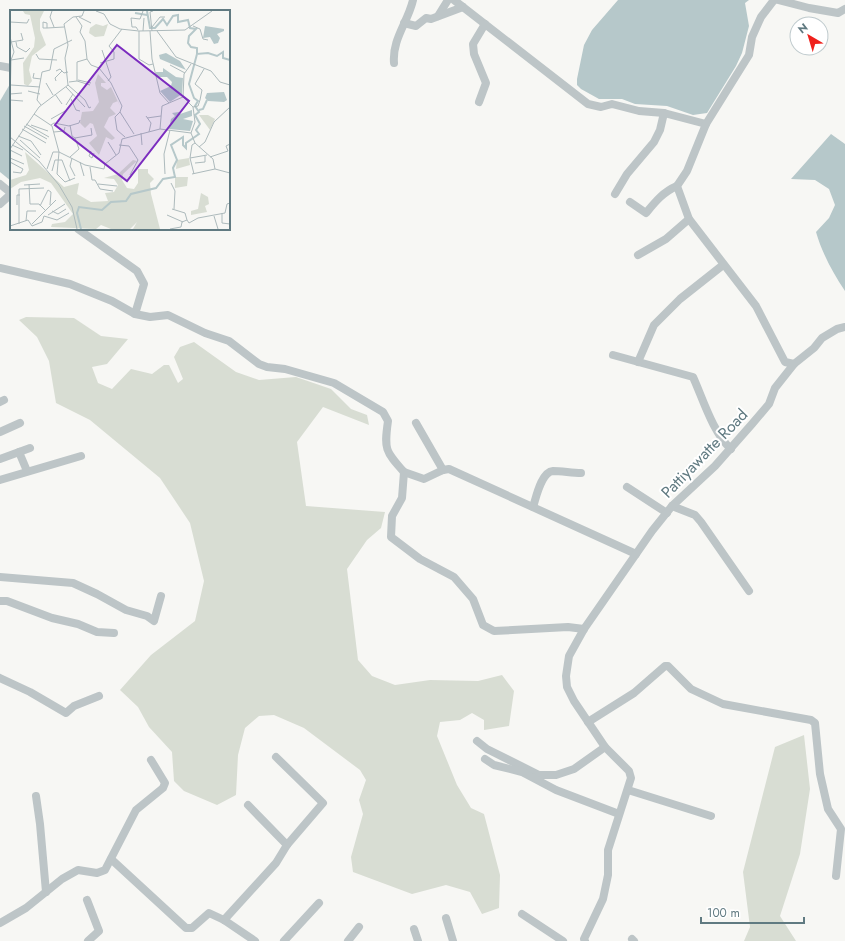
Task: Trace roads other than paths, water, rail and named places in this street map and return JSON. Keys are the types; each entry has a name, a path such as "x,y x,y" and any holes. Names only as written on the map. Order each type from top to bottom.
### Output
{"street":[{"path":"394,63 393,54 396,41 414,0"},
{"path":"438,16 448,0"},
{"path":"454,0 588,104 601,107 612,104 638,111 664,113 706,124"},
{"path":"630,202 646,213 658,198 669,189 677,186 687,171 706,124 749,55 752,37 761,17 774,0"},
{"path":"778,0 838,13 845,9"},
{"path":"404,23 416,26 426,18 431,19 463,7"},
{"path":"479,102 486,83 474,54 473,44 485,24"},
{"path":"0,66 10,68"},
{"path":"615,194 627,174 654,142 660,130 664,113"},
{"path":"0,184 10,192"},
{"path":"677,186 689,219 756,306 785,362 794,364"},
{"path":"0,204 10,194"},
{"path":"638,255 666,239 689,219"},
{"path":"79,230 137,271 144,284 135,314"},
{"path":"638,362 654,325 680,299 724,265"},
{"path":"0,268 70,284 112,301 135,314 150,317 168,315 205,333 230,341 258,364 267,368 285,369 334,383 383,412 388,420 385,442 390,456 404,472 424,479 443,470 449,470 636,554"},
{"name":"Pattiyawatte Road","path":"585,941 584,940 603,899 608,875 608,850 631,778 629,771 604,747 574,701 567,687 566,676 569,656 584,628 669,510 731,449 769,404 775,388 794,364 814,348 822,338 837,329 845,327"},
{"path":"614,355 693,377 712,422 723,442 731,449"},
{"path":"0,432 20,423"},
{"path":"416,423 443,470"},
{"path":"0,459 30,448"},
{"path":"19,452 27,471"},
{"path":"0,480 81,456"},
{"path":"533,507 542,480 547,473 552,471 581,473"},
{"path":"404,472 402,498 392,516 391,537 420,558 454,577 473,599 483,625 494,631 568,627 584,628"},
{"path":"627,487 669,510 695,515 749,591"},
{"path":"0,577 73,584 97,594 126,610 148,616 154,621 161,596"},
{"path":"0,601 7,601 52,618 78,624 97,632 114,633"},
{"path":"588,722 634,693 665,666 668,666 691,689 723,704 811,720 815,723 820,774 828,809 841,829 836,876"},
{"path":"0,678 30,692 66,714 74,706 99,696"},
{"path":"477,741 487,749 539,775 556,775 574,769 604,747"},
{"path":"224,920 276,862 287,845 323,803 276,757"},
{"path":"485,759 494,765 522,772 556,790 619,814"},
{"path":"0,923 26,908 62,878 78,870 97,873 105,870 136,810 163,788 165,783 151,760"},
{"path":"628,790 711,816"},
{"path":"36,796 46,892"},
{"path":"248,806 287,845"},
{"path":"111,860 186,928 192,928 209,914 224,920 255,941"},
{"path":"88,900 99,931 88,941"},
{"path":"284,941 319,903"},
{"path":"522,914 563,941"},
{"path":"446,918 453,941"},
{"path":"348,941 359,927"},
{"path":"414,929 418,941"}]}
